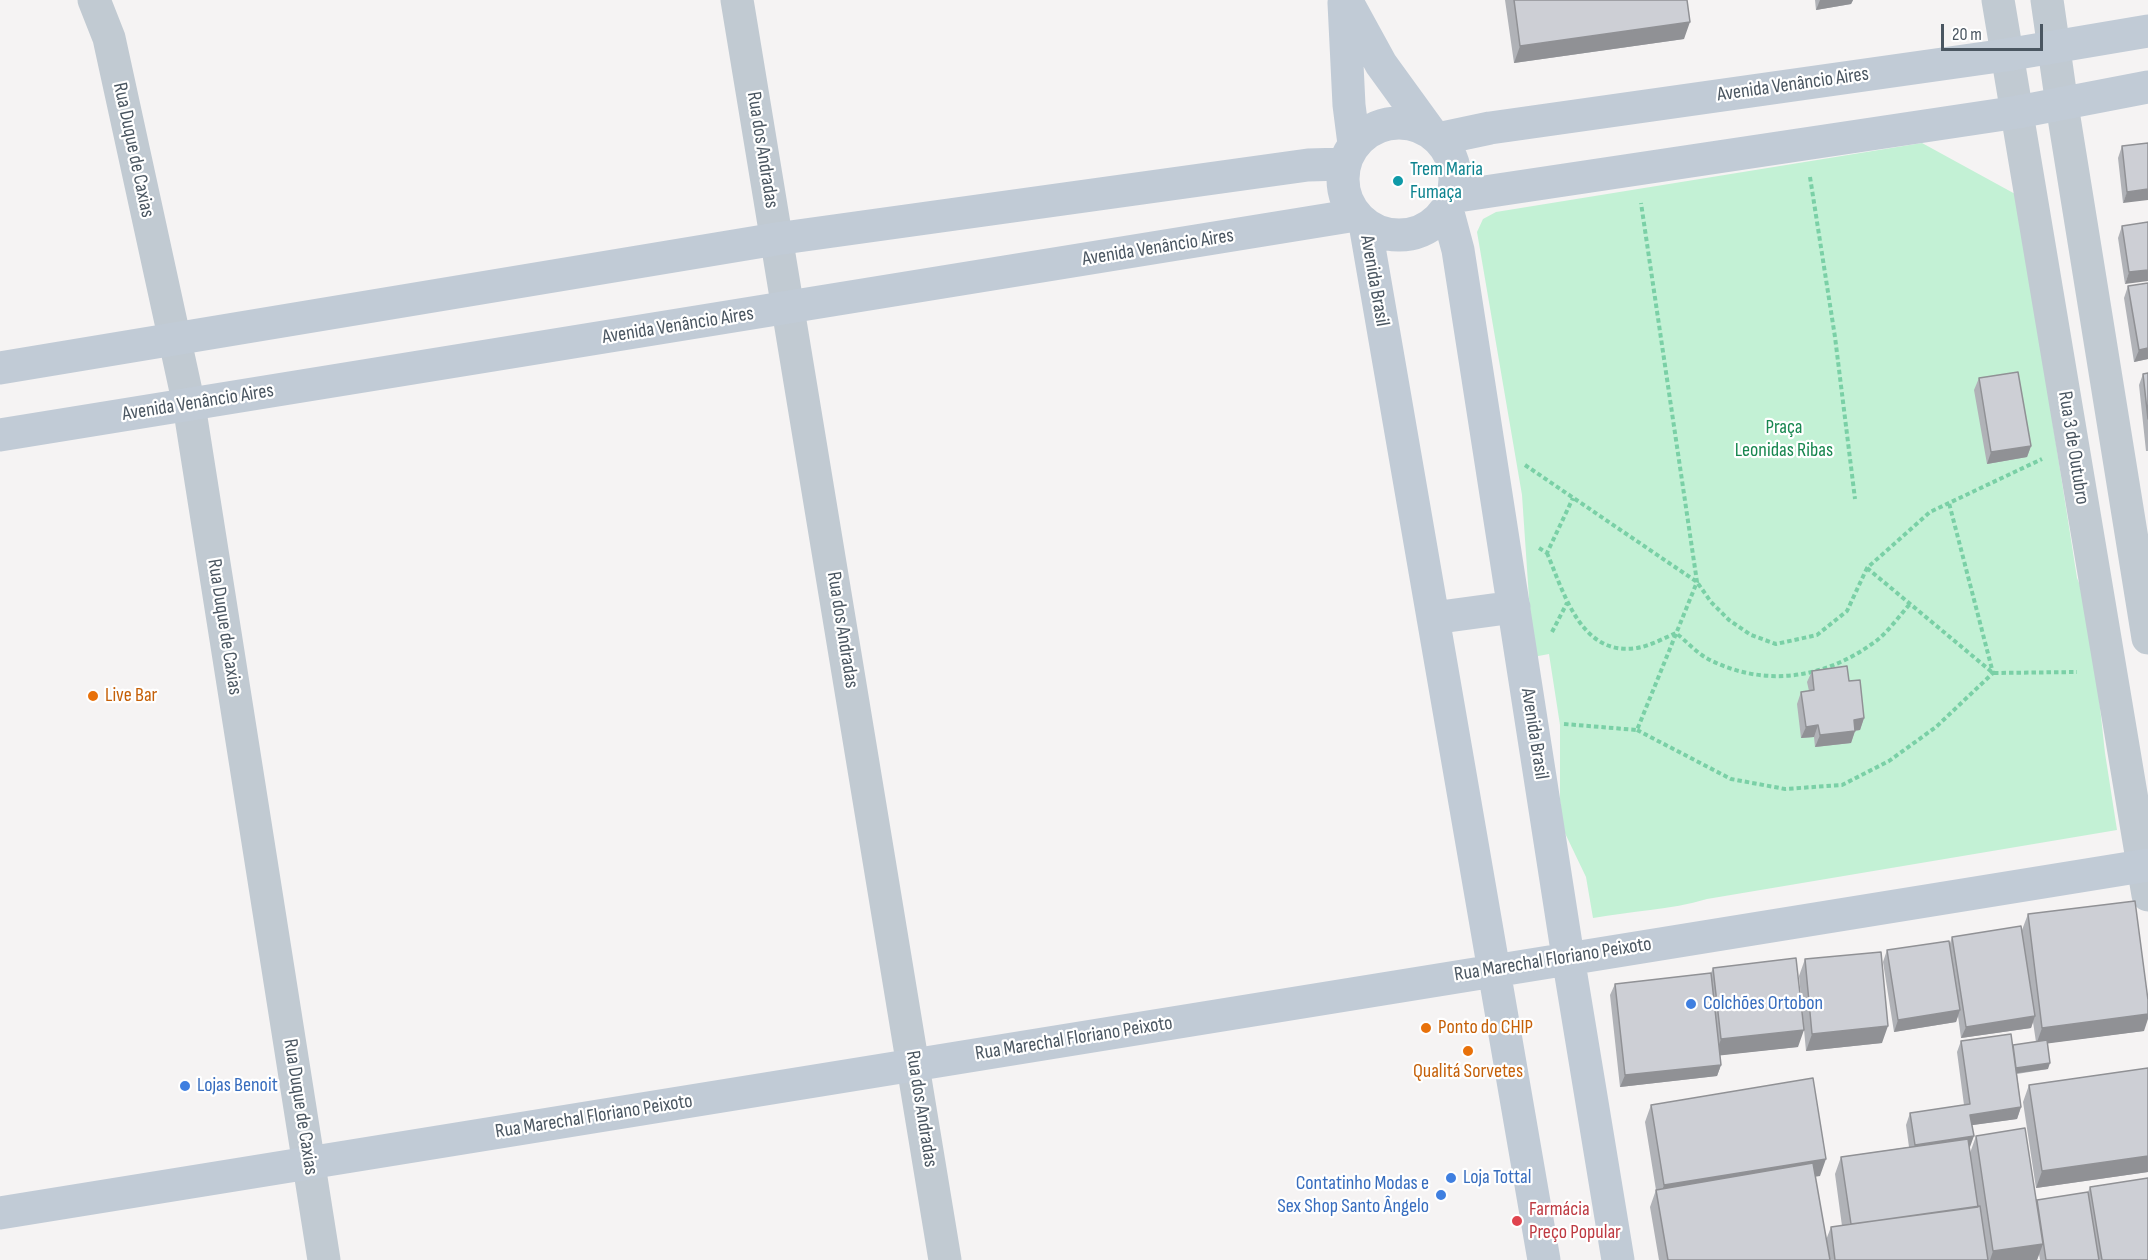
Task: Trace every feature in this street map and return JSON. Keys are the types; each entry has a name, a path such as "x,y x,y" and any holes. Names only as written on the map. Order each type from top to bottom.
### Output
{"main road":[{"path":"1345,0 1381,64 1434,136 1446,148 1454,168 1454,189 1449,203 1636,170 2061,105 2148,87"},
{"path":"1345,0 1349,154 1342,187 1350,207 1360,220"},
{"name":"Avenida Venâncio Aires","path":"1434,136 2007,55 2148,31"},
{"path":"0,368 776,239 1308,165 1349,154 1370,130 1390,123 1412,124 1434,136"},
{"name":"Avenida Venâncio Aires","path":"0,435 788,308 1360,220 1385,234 1409,235 1430,226 1449,203"},
{"name":"Avenida Brasil","path":"1449,203 1618,1260"},
{"name":"Avenida Brasil","path":"1360,220 1433,618 1544,1260"},
{"path":"1433,618 1514,607"},
{"name":"Rua Marechal Floriano Peixoto","path":"0,1213 914,1066 1568,957 2146,875"}],"street":[{"name":"Rua Duque de Caxias","path":"94,0 109,38 189,405 324,1260"},
{"name":"Rua dos Andradas","path":"737,0 945,1260"},
{"name":"Rua 3 de Outubro","path":"1998,0 2146,875"},
{"path":"2047,0 2061,105 2148,638"}],"path":[{"path":"1804,144 1835,338 1855,499"},
{"path":"1636,170 1697,582 1637,730"},
{"path":"1487,440 1697,582 1711,602 1751,635 1776,644 1816,635 1847,611 1867,568 1930,512 2073,445"},
{"path":"1547,553 1573,498"},
{"path":"1949,503 1993,673"},
{"path":"1500,524 1547,553 1577,622 1607,647 1637,648 1676,633"},
{"path":"1867,568 1993,673 2110,671"},
{"path":"1676,633 1707,658 1748,674 1781,678 1816,671 1842,660 1876,640 1910,604"},
{"path":"1532,721 1637,730 1731,779 1785,789 1842,785 1889,761 1936,727 1993,673"}],"green space":[{"name":"Praça Leonidas Ribas","path":"1922,143 2017,195 2077,578 2089,607 2105,753 2117,830 1707,899 1679,906 1593,918 1586,877 1563,829 1560,800 1560,725 1549,654 1533,657 1522,495 1477,232 1483,219 1496,212"}],"building":[{"path":"1514,0 1687,0 1690,22 1520,46"},
{"path":"2148,143 2148,189 2127,192 2122,146"},
{"path":"2148,222 2148,270 2129,272 2122,226"},
{"path":"2148,283 2148,348 2139,350 2128,286"},
{"path":"2018,372 2031,446 1991,452 1979,378"},
{"path":"2148,373 2148,419 2143,374"},
{"path":"1847,666 1849,681 1860,680 1864,718 1854,720 1855,731 1820,735 1818,725 1806,727 1801,692 1814,690 1812,671"},
{"path":"2135,901 2148,1014 2042,1028 2028,914"},
{"path":"2021,926 2035,1016 1966,1027 1952,937"},
{"path":"1949,941 1960,1010 1898,1020 1887,950"},
{"path":"1881,952 1888,1026 1812,1034 1805,959"},
{"path":"1796,958 1804,1030 1721,1039 1713,968"},
{"path":"1711,973 1721,1065 1625,1075 1615,984"},
{"path":"2011,1034 2021,1107 1970,1115 1974,1136 1915,1145 1910,1113 1970,1104 1961,1041"},
{"path":"2047,1040 2050,1063 2016,1068 2013,1045"},
{"path":"2148,1068 2148,1156 2042,1171 2029,1085"},
{"path":"1813,1078 1826,1159 1664,1185 1651,1105"},
{"path":"2025,1128 2043,1244 1993,1251 1976,1136"},
{"path":"1968,1139 1978,1207 1851,1224 1841,1157"},
{"path":"1813,1163 1830,1260 1668,1260 1656,1190"},
{"path":"2148,1178 2148,1260 2102,1260 2090,1187"},
{"path":"2088,1192 2099,1260 2046,1260 2037,1200"},
{"path":"1980,1206 1988,1260 1835,1260 1831,1227"}],"place":[{"name":"Trem Maria Fumaça","path":"1398,181"},
{"name":"Live Bar","path":"93,696"},
{"name":"Colchões Ortobon","path":"1691,1004"},
{"name":"Ponto do CHIP","path":"1426,1028"},
{"name":"Qualitá Sorvetes","path":"1468,1051"},
{"name":"Lojas Benoit","path":"185,1086"},
{"name":"Loja Tottal","path":"1451,1178"},
{"name":"Contatinho Modas e Sex Shop Santo Ângelo","path":"1441,1195"},
{"name":"Farmácia Preço Popular","path":"1517,1221"}]}
